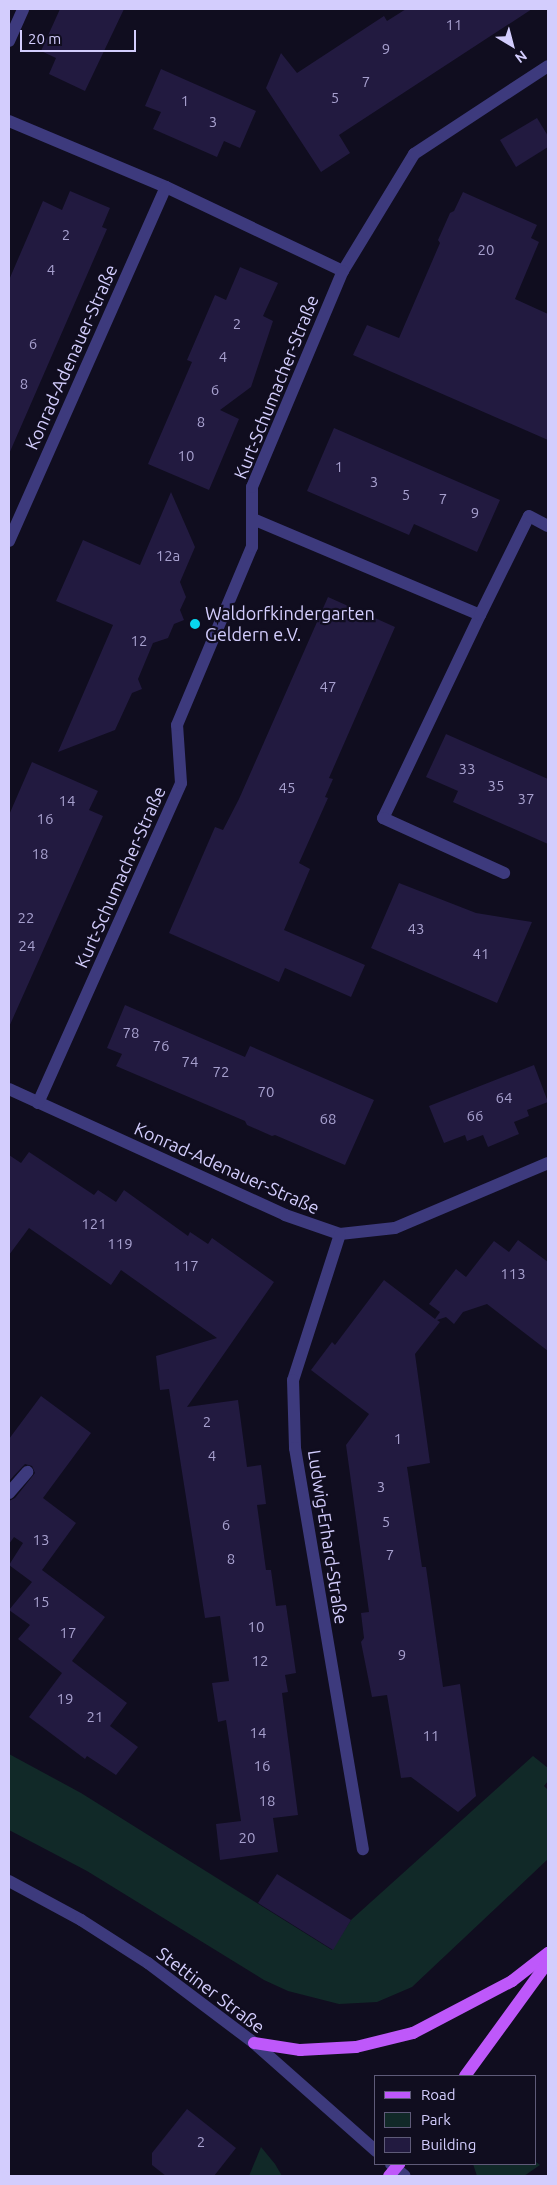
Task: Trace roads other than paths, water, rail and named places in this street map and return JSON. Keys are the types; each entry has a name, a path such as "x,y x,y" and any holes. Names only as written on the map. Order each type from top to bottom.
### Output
{"main road":[{"path":"254,2043 300,2050 356,2047 413,2032 512,1981 548,1953"},
{"path":"466,2075 548,1962"}],"street":[{"path":"9,41 23,9"},
{"path":"9,121 166,187 343,271 414,154 548,66"},
{"name":"Konrad-Adenauer-Straße","path":"9,541 166,187"},
{"name":"Kurt-Schumacher-Straße","path":"38,1103 181,783 177,725 252,547 254,519 252,487 343,271"},
{"path":"504,872 383,818 529,516 548,526"},
{"path":"254,519 480,614"},
{"name":"Konrad-Adenauer-Straße","path":"9,1090 285,1215 340,1234 395,1228 548,1163"},
{"name":"Ludwig-Erhard-Straße","path":"340,1234 293,1380 295,1448 363,1849"},
{"path":"9,1493 27,1472"},
{"name":"Stettiner Straße","path":"9,1881 81,1920 148,1963 254,2043 374,2149"}],"place":[{"name":"Waldorfkindergarten Geldern e.V.","path":"195,624"}]}
